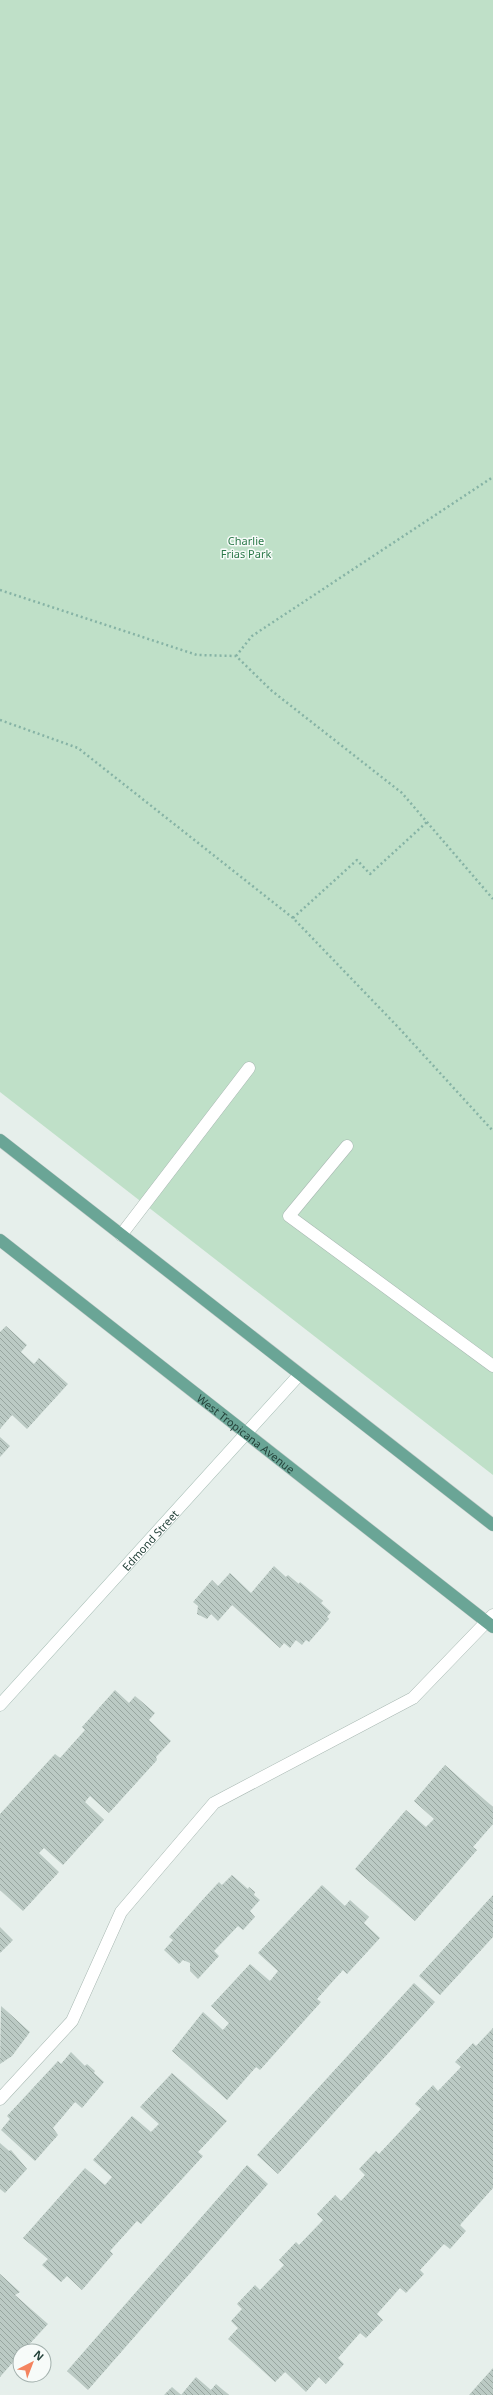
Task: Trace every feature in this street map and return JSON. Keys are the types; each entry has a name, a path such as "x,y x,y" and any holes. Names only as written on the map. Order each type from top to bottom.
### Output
{"main road":[{"path":"0,1140 493,1526"},
{"name":"West Tropicana Avenue","path":"0,1240 491,1621"}],"street":[{"path":"120,1235 249,1068"},
{"path":"347,1146 289,1216 493,1366"},
{"name":"Edmond Street","path":"0,1705 299,1374"},
{"path":"0,2099 72,2021 121,1912 214,1803 413,1698 491,1621"}],"path":[{"path":"236,656 252,636 493,477"},
{"path":"0,590 197,655 236,656 272,692 402,794 428,821 493,899"},
{"path":"0,720 78,748 293,918 398,1027 493,1132"},
{"path":"293,918 357,860 370,874 428,821"}],"green space":[{"name":"Charlie Frias Park","path":"0,0 493,0 493,1475 0,1092"}],"building":[{"path":"6,1326 27,1345 21,1352 34,1364 39,1358 68,1384 27,1429 12,1415 0,1429 0,1332"},
{"path":"0,1437 10,1446 0,1457"},
{"path":"274,1566 286,1577 288,1575 299,1584 300,1582 323,1601 321,1603 331,1612 327,1617 329,1619 309,1642 306,1640 302,1645 296,1640 290,1648 284,1643 280,1648 232,1605 218,1621 211,1614 207,1619 197,1614 198,1606 193,1602 212,1580 218,1586 230,1573 251,1593"},
{"path":"115,1690 129,1703 135,1696 155,1713 149,1720 171,1741 156,1757 157,1760 109,1813 90,1796 85,1802 104,1820 63,1865 44,1848 39,1853 59,1872 23,1911 0,1890 0,1814 55,1754 60,1758 85,1730 82,1727"},
{"path":"445,1765 493,1807 493,1824 473,1847 477,1850 415,1921 355,1869 406,1810 426,1827 434,1819 414,1801"},
{"path":"232,1875 248,1889 249,1887 255,1892 254,1895 260,1900 250,1911 255,1917 243,1930 238,1926 214,1951 219,1956 198,1979 190,1971 190,1963 183,1960 179,1964 164,1950 173,1940 169,1937 206,1896 219,1882 222,1885"},
{"path":"322,1885 345,1906 350,1900 369,1917 364,1923 380,1938 347,1974 343,1970 317,1999 321,2002 260,2070 256,2067 227,2100 172,2051 203,2012 223,2030 229,2023 211,2006 250,1964 270,1981 278,1971 258,1953"},
{"path":"493,1895 493,1937 440,1995 419,1976"},
{"path":"0,1927 13,1940 0,1953"},
{"path":"414,1983 435,2002 278,2174 257,2155"},
{"path":"1,2006 30,2032 12,2056 0,2064"},
{"path":"493,2028 493,2188 460,2225 466,2231 450,2249 444,2244 420,2270 424,2274 406,2293 400,2288 377,2314 383,2320 366,2338 360,2333 338,2358 344,2364 326,2384 319,2377 306,2392 285,2372 275,2382 228,2339 238,2328 231,2321 242,2309 237,2304 255,2285 260,2290 284,2265 279,2260 296,2242 299,2245 323,2220 317,2214 335,2195 341,2201 365,2175 359,2169 376,2151 379,2154 421,2109 415,2104 433,2085 438,2091 461,2067 455,2062 473,2043 476,2046"},
{"path":"71,2052 85,2066 87,2064 95,2071 94,2073 104,2082 82,2108 75,2102 53,2128 58,2135 35,2161 1,2130 10,2119 7,2116 58,2061 61,2064"},
{"path":"172,2073 227,2121 198,2152 203,2156 141,2224 137,2221 110,2251 113,2254 82,2290 67,2276 61,2282 42,2265 48,2259 23,2238 85,2168 105,2185 112,2177 93,2160 132,2116 151,2132 159,2124 140,2107"},
{"path":"0,2143 9,2151 11,2150 27,2169 5,2193 0,2189"},
{"path":"247,2165 268,2184 88,2390 67,2371"},
{"path":"0,2274 20,2292 15,2295 48,2324 30,2343 12,2343 12,2363 0,2377"},
{"path":"493,2368 493,2395 469,2395"},
{"path":"196,2377 211,2390 216,2384 229,2395 181,2395"},
{"path":"172,2387 181,2395 164,2395"}]}
